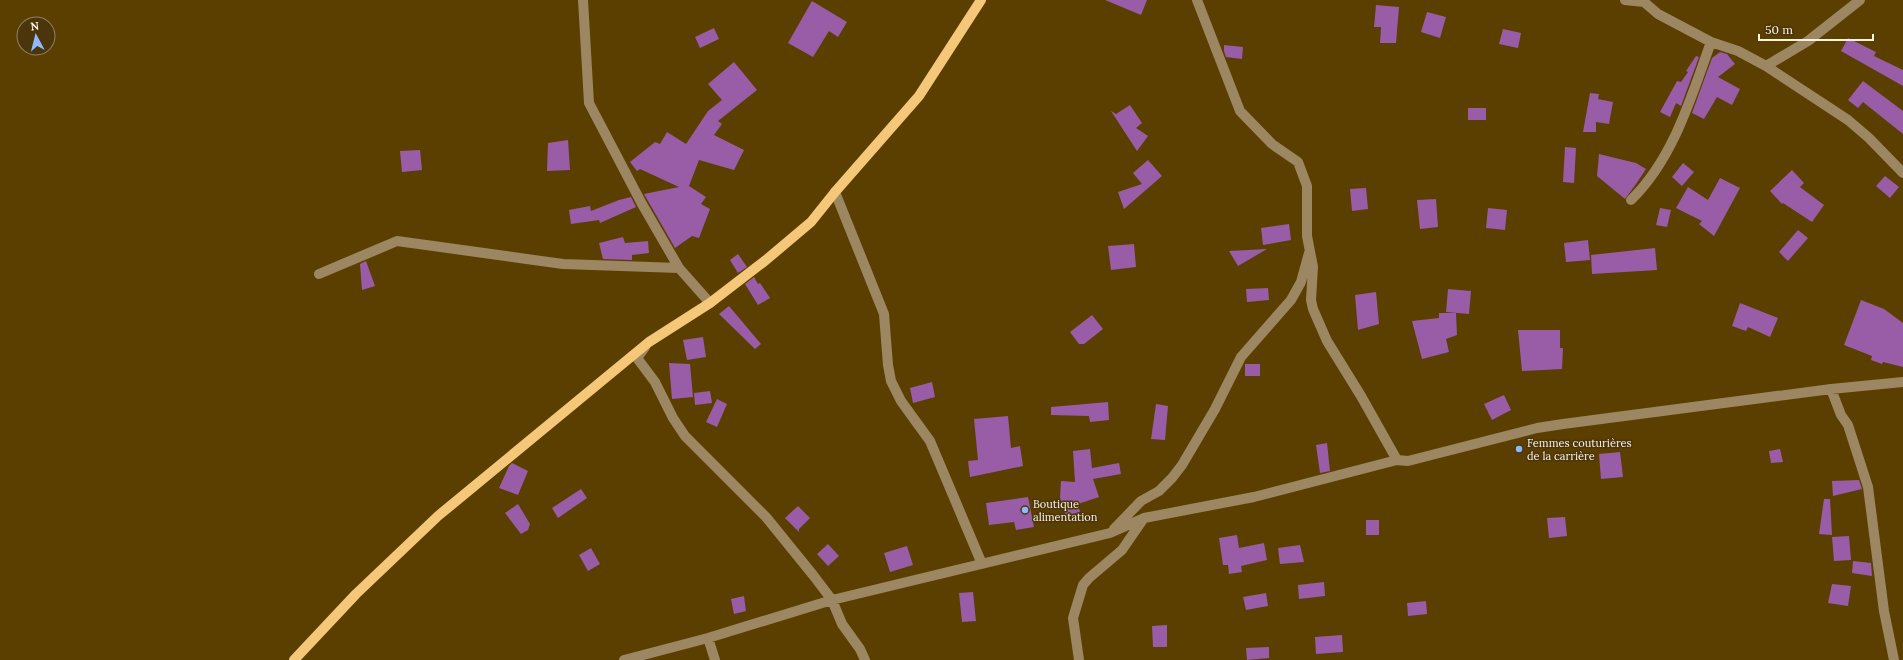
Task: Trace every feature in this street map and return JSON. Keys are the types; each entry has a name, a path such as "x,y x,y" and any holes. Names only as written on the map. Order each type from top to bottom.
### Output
{"main road":[{"path":"294,660 356,594 438,516 649,342 710,302 766,260 811,222 835,192 919,96 981,0"}],"street":[{"path":"583,0 589,103 642,204 679,268 710,302"},
{"path":"1196,0 1240,111 1272,144 1298,162 1307,186 1307,236 1314,267 1311,300 1313,309 1327,341 1361,396 1397,460"},
{"path":"1625,0 1644,2 1658,14 1711,42 1738,51 1766,66 1848,120 1869,138 1903,173"},
{"path":"1651,0 1658,14"},
{"path":"1766,66 1808,41 1860,0"},
{"path":"1631,200 1657,172 1683,120 1711,42"},
{"path":"835,192 884,314 888,365 891,382 901,401 930,441 979,565"},
{"path":"319,274 397,242 563,264 679,268"},
{"path":"1110,533 1141,501 1159,491 1182,465 1215,409 1241,357 1295,294 1302,282 1310,250"},
{"path":"649,342 637,358 655,382 673,418 685,436 766,518 813,575 832,600 842,624 857,644 865,660"},
{"path":"627,660 708,638 832,600 1110,533 1144,518 1254,497 1397,460 1408,461 1537,428 1831,389 1903,382"},
{"path":"1831,389 1841,415 1848,424 1868,487 1884,611 1894,660"},
{"path":"1079,660 1073,618 1083,585 1089,578 1122,550 1144,518"},
{"path":"708,638 715,660"}],"building":[{"path":"1105,0 1147,0 1141,15"},
{"path":"812,1 847,22 838,37 829,31 813,57 788,43"},
{"path":"1376,5 1399,7 1396,43 1380,43 1381,27 1374,27"},
{"path":"1427,12 1446,17 1440,38 1421,32"},
{"path":"714,28 719,39 700,48 695,37"},
{"path":"1503,29 1521,33 1518,48 1499,44"},
{"path":"1848,38 1876,52 1874,56 1903,70 1903,86 1841,51"},
{"path":"1224,45 1243,47 1242,59 1226,57"},
{"path":"1720,52 1727,54 1735,64 1718,77 1740,89 1732,105 1717,97 1704,119 1692,113 1712,58"},
{"path":"1696,56 1699,57 1681,106 1676,103 1670,117 1660,112 1677,81 1681,82"},
{"path":"734,62 757,90 718,121 722,124 714,135 744,150 734,170 699,160 689,186 706,197 701,204 710,209 699,238 692,236 675,248 644,194 679,187 640,169 637,171 630,162 655,142 660,144 667,132 686,144 708,111 722,100 708,84"},
{"path":"1863,81 1903,111 1903,134 1863,102 1858,108 1848,100"},
{"path":"1590,93 1599,94 1598,99 1613,102 1609,124 1596,122 1596,132 1583,132"},
{"path":"1130,105 1142,123 1136,128 1148,136 1137,151 1111,111 1116,114"},
{"path":"1468,108 1486,108 1486,120 1468,120"},
{"path":"568,140 570,170 547,171 548,143"},
{"path":"1565,147 1576,148 1574,183 1563,182"},
{"path":"420,150 422,170 402,172 400,151"},
{"path":"1599,154 1636,163 1646,169 1625,199 1597,176"},
{"path":"1148,160 1162,176 1124,209 1118,192 1142,184 1133,173"},
{"path":"1683,163 1694,172 1682,186 1672,177"},
{"path":"1792,170 1804,183 1800,187 1824,205 1812,222 1783,203 1782,204 1770,191"},
{"path":"1885,176 1899,187 1890,198 1876,186"},
{"path":"1720,178 1740,188 1714,236 1699,224 1702,221 1676,208 1688,187 1708,200"},
{"path":"1366,188 1368,209 1352,211 1350,189"},
{"path":"631,197 636,207 600,223 599,220 571,224 569,210 590,206 591,211"},
{"path":"1436,199 1438,227 1420,229 1417,200"},
{"path":"1488,208 1507,210 1505,230 1486,228"},
{"path":"1660,208 1671,210 1667,227 1656,225"},
{"path":"1289,224 1291,240 1263,245 1261,228"},
{"path":"1798,230 1808,238 1788,261 1779,252"},
{"path":"623,237 625,243 648,241 649,253 632,255 632,260 603,259 599,243"},
{"path":"1588,240 1590,260 1566,262 1564,243"},
{"path":"1134,244 1136,267 1111,270 1108,246"},
{"path":"1655,248 1657,270 1592,274 1591,255"},
{"path":"1267,249 1238,266 1229,251"},
{"path":"738,254 747,267 738,273 730,260"},
{"path":"366,261 375,286 362,290 360,264"},
{"path":"754,277 770,298 758,305 745,284"},
{"path":"1268,288 1269,300 1247,302 1246,289"},
{"path":"1448,289 1471,291 1469,314 1446,312"},
{"path":"1376,292 1379,324 1358,330 1355,295"},
{"path":"1861,300 1884,309 1903,323 1903,367 1883,362 1882,364 1871,360 1872,356 1844,345"},
{"path":"1740,303 1778,318 1770,337 1748,327 1746,331 1732,326"},
{"path":"729,306 761,344 755,349 719,314"},
{"path":"1439,313 1456,313 1457,335 1446,339 1449,352 1422,359 1412,321 1439,318"},
{"path":"1092,315 1103,329 1084,344 1079,344 1070,332"},
{"path":"1518,330 1560,330 1560,348 1563,348 1562,369 1522,371"},
{"path":"703,337 706,357 687,360 683,340"},
{"path":"669,363 690,364 693,397 672,399"},
{"path":"1245,364 1260,364 1260,376 1245,376"},
{"path":"932,382 935,397 913,403 910,388"},
{"path":"710,391 712,403 695,405 694,393"},
{"path":"1504,395 1511,410 1492,420 1484,404"},
{"path":"717,399 727,404 717,427 706,422"},
{"path":"1108,402 1109,420 1090,422 1089,416 1051,415 1051,407"},
{"path":"1156,404 1168,406 1165,440 1151,439"},
{"path":"1008,416 1011,448 1020,446 1023,466 970,477 968,461 978,460 974,419"},
{"path":"1327,443 1330,471 1320,473 1316,445"},
{"path":"1090,449 1092,468 1119,463 1121,474 1093,479 1099,497 1078,504 1080,512 1066,516 1060,498 1061,481 1075,482 1073,451"},
{"path":"1780,449 1783,462 1771,463 1769,451"},
{"path":"1620,452 1623,477 1601,479 1599,454"},
{"path":"512,463 528,471 518,495 499,488 509,466"},
{"path":"1859,480 1862,489 1833,496 1832,481"},
{"path":"581,489 587,498 558,518 552,508"},
{"path":"1028,497 1034,527 1016,530 1014,522 989,525 986,503"},
{"path":"1824,499 1830,499 1832,535 1819,534"},
{"path":"518,504 530,524 528,530 521,534 505,513"},
{"path":"798,506 810,518 799,529 799,532 785,518"},
{"path":"1565,517 1567,536 1549,538 1547,518"},
{"path":"1366,520 1379,520 1379,535 1366,535"},
{"path":"1237,535 1239,548 1264,543 1267,560 1241,566 1242,572 1229,574 1228,565 1223,565 1219,538"},
{"path":"1849,536 1851,560 1834,561 1832,537"},
{"path":"828,544 839,556 828,566 817,554"},
{"path":"1300,545 1304,562 1280,564 1278,548"},
{"path":"907,546 913,565 890,572 884,553"},
{"path":"591,548 600,564 588,571 579,555"},
{"path":"1853,561 1871,563 1872,576 1852,573"},
{"path":"1324,582 1325,596 1299,599 1298,585"},
{"path":"1832,584 1851,586 1848,606 1828,603"},
{"path":"973,592 976,621 962,622 959,593"},
{"path":"1266,593 1268,606 1246,610 1243,597"},
{"path":"744,596 746,611 734,614 731,599"},
{"path":"1426,601 1427,614 1408,616 1407,603"},
{"path":"1167,625 1167,647 1153,647 1152,626"},
{"path":"1342,635 1343,652 1316,654 1315,637"},
{"path":"1269,647 1269,658 1247,660 1246,648"}],"place":[{"name":"Femmes couturières de la carrière","path":"1519,449"},
{"name":"Boutique alimentation","path":"1025,510"}]}
